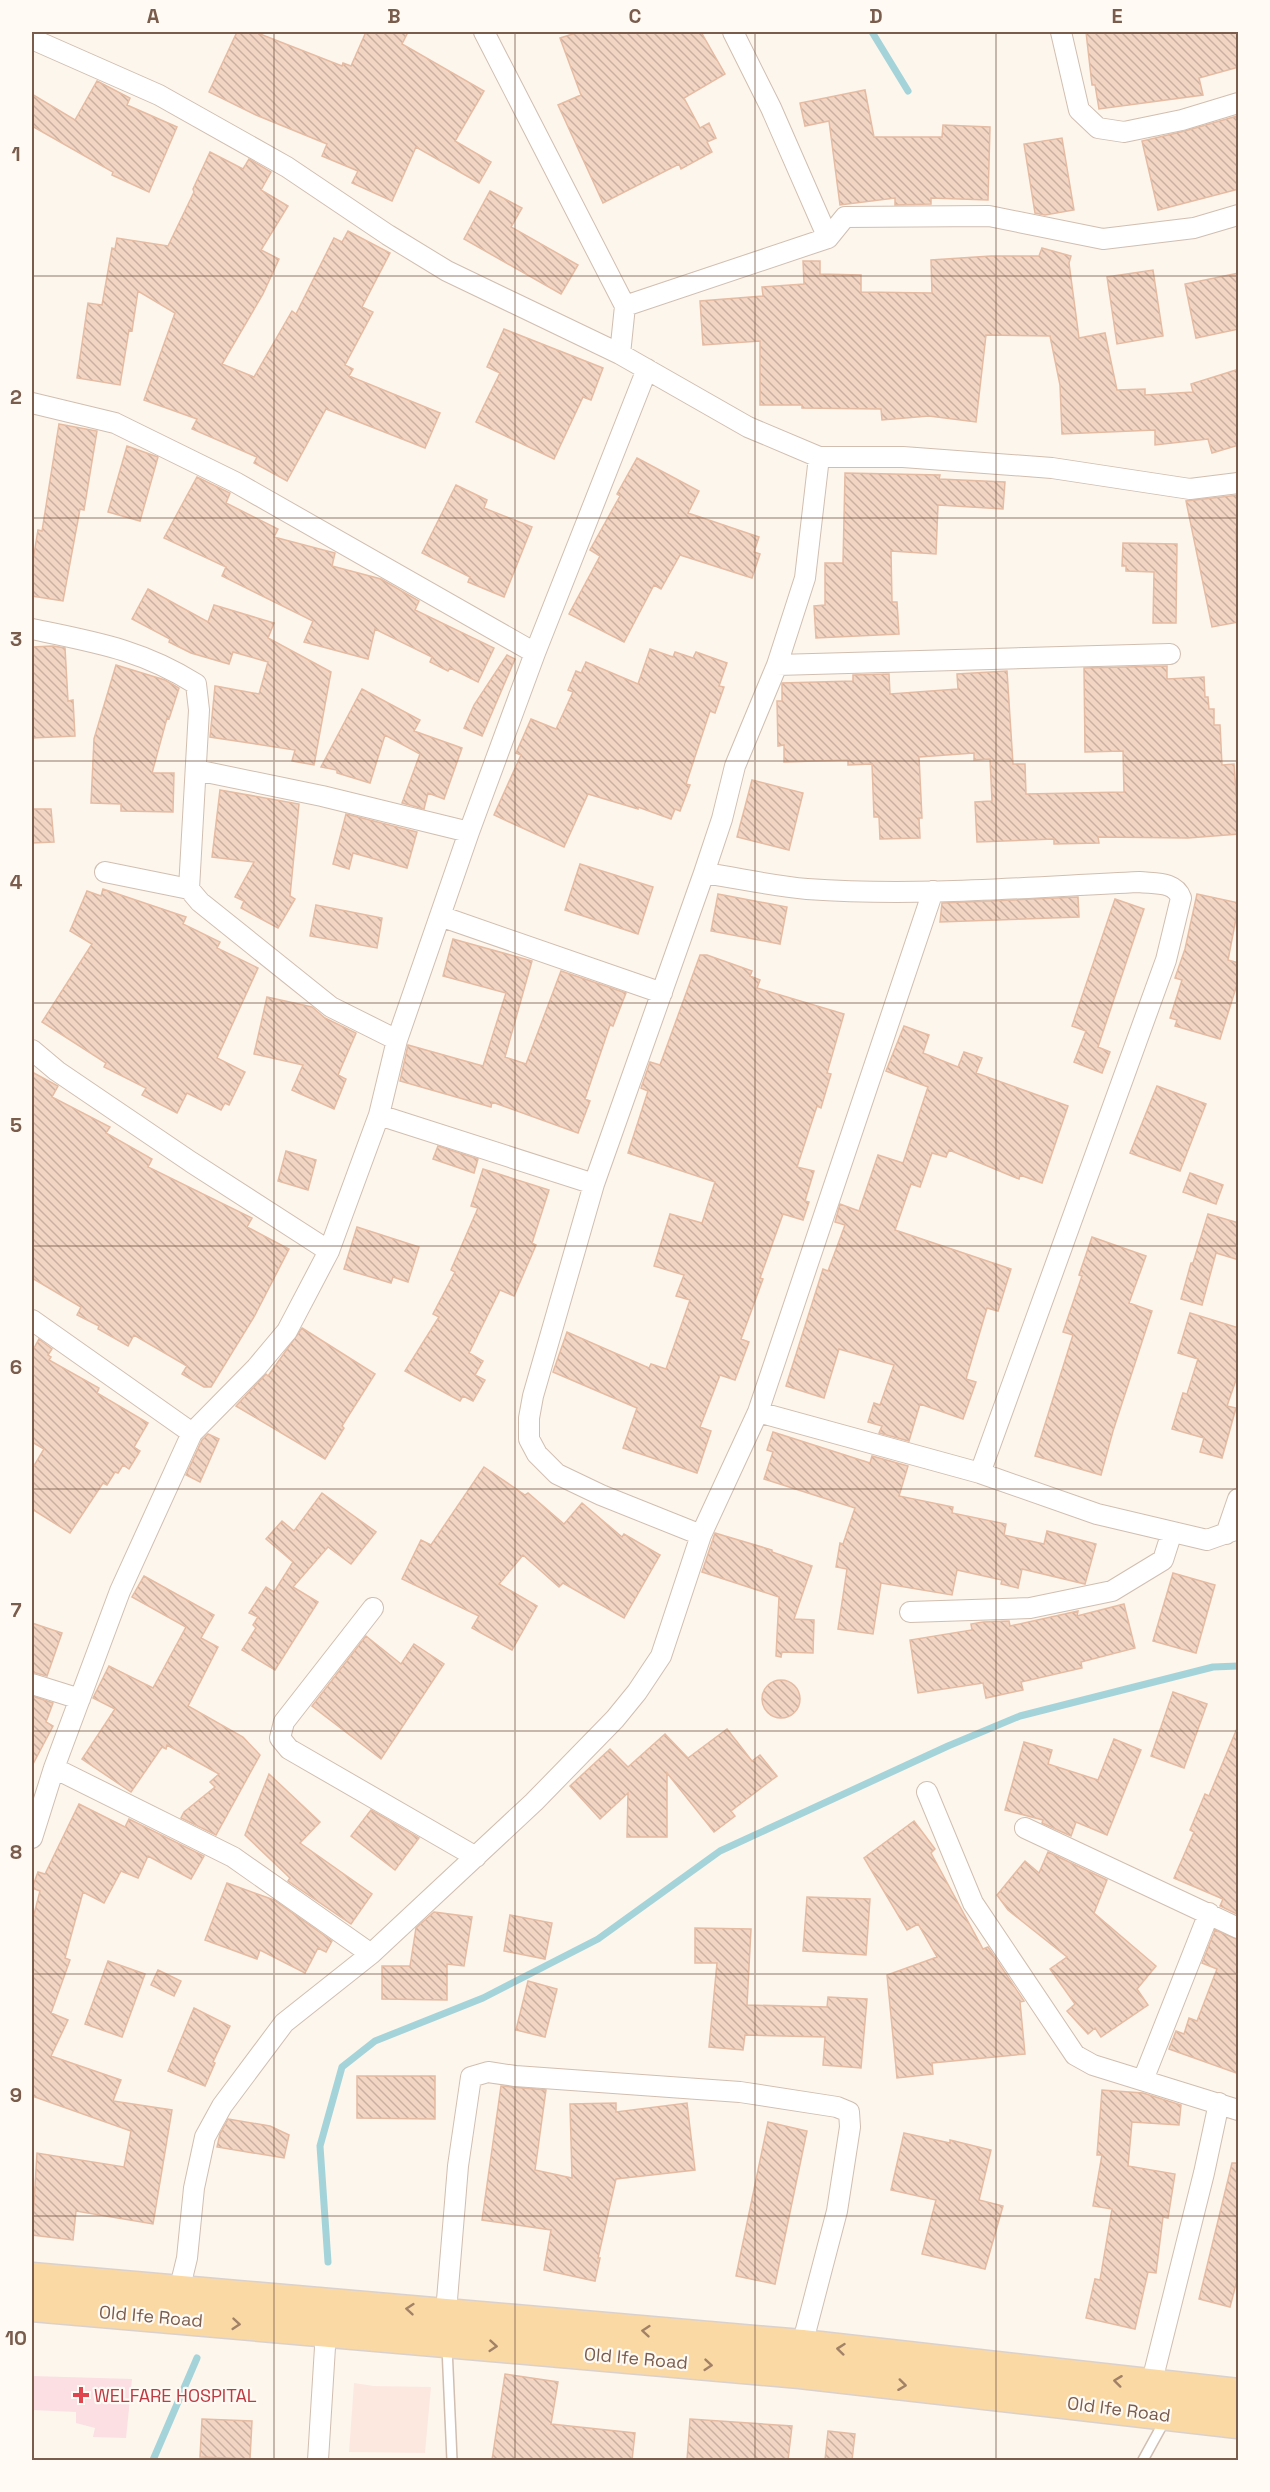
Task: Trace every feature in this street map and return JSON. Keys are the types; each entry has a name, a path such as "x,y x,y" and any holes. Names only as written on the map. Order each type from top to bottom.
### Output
{"main road":[{"name":"Old Ife Road","path":"32,2278 446,2312 802,2345 1168,2415 1239,2423"},
{"name":"Old Ife Road","path":"32,2306 800,2373 1151,2385 1239,2394"}],"street":[{"path":"484,32 625,306 620,354"},
{"path":"733,32 771,108 828,238"},
{"path":"1061,32 1079,110 1098,128 1124,132 1182,120 1239,103"},
{"path":"32,39 159,95 196,115 287,167 388,235 447,271 620,354 748,427 819,457 903,457 1052,468 1190,489 1239,483"},
{"path":"625,306 828,238 845,216 989,216 1103,239 1194,228 1239,214"},
{"path":"32,1838 54,1768 120,1592 192,1434 256,1368 287,1331 329,1251 379,1115 397,1040 469,832 535,652 647,369"},
{"path":"32,403 115,423 235,482 535,652"},
{"path":"701,1535 601,1495 557,1474 537,1454 529,1439 529,1418 533,1396 594,1184 704,873 722,819 735,765 777,665 805,578 819,457"},
{"path":"32,629 116,646 170,667 196,684 199,710 189,889"},
{"path":"777,665 1170,654"},
{"path":"196,770 322,796 469,832"},
{"path":"105,872 189,889 200,902 331,1007 397,1040"},
{"path":"704,873 805,889 933,891 1139,882 1172,885 1178,890 1181,898 1166,960 980,1473"},
{"path":"179,2290 187,2258 194,2188 204,2137 222,2106 284,2023 370,1954 476,1857 594,1742 637,1692 661,1656 701,1535 758,1412 933,891"},
{"path":"440,916 662,993"},
{"path":"32,1050 57,1071 329,1251"},
{"path":"379,1115 594,1184"},
{"path":"32,1320 192,1434"},
{"path":"758,1412 980,1473 1097,1514 1207,1540 1232,1531 1239,1499"},
{"path":"910,1612 1030,1608 1112,1591 1144,1574 1163,1560 1172,1532"},
{"path":"373,1608 285,1722 280,1737 289,1749 476,1857"},
{"path":"32,1684 80,1699"},
{"path":"54,1768 233,1857 370,1954"},
{"path":"927,1792 973,1903 1075,2055 1093,2065 1239,2110"},
{"path":"1025,1828 1239,1928"},
{"path":"1143,2080 1209,1913"},
{"path":"446,2312 458,2166 471,2077 488,2072 740,2092 837,2107 849,2112 850,2127 837,2211 802,2345"},
{"path":"1151,2385 1204,2173 1219,2103"},
{"path":"318,2460 326,2331"}],"lane":[{"path":"447,2342 453,2460"},
{"path":"1143,2460 1168,2415"}],"shaded area":[{"name":"WELFARE HOSPITAL","path":"32,2376 132,2379 126,2438 93,2437 95,2428 76,2423 76,2412 32,2410"},
{"path":"354,2383 374,2386 431,2387 425,2453 349,2452"}],"building":[{"path":"237,32 255,32 342,66 343,63 351,66 366,32 408,32 402,44 484,91 455,141 491,162 479,183 416,147 392,201 352,183 358,171 322,156 327,144 256,115 209,92"},
{"path":"579,32 701,32 725,74 684,98 700,128 709,123 716,138 707,142 712,152 681,169 679,164 603,203 558,105 581,95 560,38"},
{"path":"1086,32 1239,32 1239,67 1199,78 1203,95 1099,109 1095,85 1092,85"},
{"path":"97,81 130,98 127,105 177,127 149,192 112,175 113,172 32,126 32,94 75,120"},
{"path":"865,90 874,137 942,137 943,125 990,127 988,200 931,198 931,204 895,205 895,198 840,205 829,121 805,126 800,103"},
{"path":"1237,116 1239,189 1158,210 1142,141"},
{"path":"1062,138 1074,210 1045,215 1035,213 1024,144"},
{"path":"210,152 243,169 249,159 271,172 261,190 288,206 261,250 279,259 263,294 222,364 254,377 292,311 296,314 334,238 342,242 348,231 390,253 362,307 373,312 345,365 353,369 349,376 440,413 425,448 326,409 287,481 254,463 257,457 192,429 197,419 144,400 175,313 138,291 120,385 77,378 88,303 102,305 112,248 115,249 117,238 168,246"},
{"path":"490,191 522,208 511,227 578,265 561,294 464,239"},
{"path":"1042,248 1071,256 1069,263 1079,338 1105,333 1117,390 1145,389 1145,395 1193,392 1191,384 1239,369 1239,445 1212,453 1208,439 1155,445 1155,430 1062,434 1060,385 1050,336 986,335 976,422 929,416 882,420 881,409 760,405 760,341 703,345 700,301 763,296 762,287 804,284 803,261 820,261 820,274 861,275 861,292 932,293 931,260 1039,256"},
{"path":"1153,270 1163,336 1117,344 1107,277"},
{"path":"1239,273 1239,329 1196,338 1185,284"},
{"path":"504,329 603,368 591,400 583,397 554,459 476,422 500,373 487,367"},
{"path":"59,424 97,431 84,510 80,509 63,601 32,596 32,566 38,530 42,531"},
{"path":"127,446 158,457 140,521 108,512"},
{"path":"637,458 699,491 688,513 759,537 754,552 760,554 752,578 680,555 661,589 654,585 624,642 569,614 600,556 590,550 620,496 617,494"},
{"path":"845,473 940,475 939,479 1005,482 1003,509 938,505 936,554 891,551 892,602 897,602 899,634 816,638 814,606 825,605 825,563 843,563"},
{"path":"197,477 230,493 226,503 278,529 274,537 335,553 332,566 381,579 419,601 415,610 494,648 478,682 450,668 448,671 430,662 432,657 375,629 368,659 304,642 313,621 222,576 226,567 164,538"},
{"path":"456,485 487,500 484,508 532,527 504,597 468,582 470,577 422,553"},
{"path":"1239,495 1239,528 1236,529 1239,622 1212,627 1186,501"},
{"path":"1123,543 1177,544 1176,623 1153,623 1154,572 1126,571 1126,566 1122,566"},
{"path":"148,589 208,622 214,605 274,623 268,638 331,672 314,765 292,761 295,750 210,737 215,686 259,694 268,662 233,652 229,664 191,653 169,642 170,639 132,619"},
{"path":"32,647 65,648 68,701 73,700 75,736 32,738"},
{"path":"650,649 673,657 675,652 693,658 696,652 727,663 719,686 724,687 715,713 710,711 686,784 690,785 680,811 675,809 671,819 638,807 638,809 588,794 564,847 494,815 521,755 516,753 531,719 556,729 573,692 568,690 576,671 581,673 586,662 638,684"},
{"path":"507,655 515,659 482,736 464,728 474,705"},
{"path":"116,665 165,680 179,688 169,719 167,718 152,773 174,773 173,812 121,811 121,804 91,803 94,739"},
{"path":"1167,666 1167,679 1204,677 1205,697 1208,697 1209,709 1214,709 1214,725 1220,725 1222,765 1234,764 1239,834 1188,838 1098,837 1099,843 1054,844 1054,839 977,842 975,802 992,801 990,759 974,760 974,753 919,757 922,818 919,818 920,838 880,839 879,817 874,817 872,764 848,765 848,760 784,762 784,745 778,746 777,701 782,701 782,683 853,681 853,675 889,674 890,694 958,689 957,674 1007,671 1013,764 1025,764 1026,794 1124,792 1123,751 1085,752 1084,668"},
{"path":"362,689 420,720 414,731 462,748 444,799 428,793 424,809 402,803 420,754 385,735 370,783 337,773 337,770 321,767"},
{"path":"752,780 803,793 789,850 737,837"},
{"path":"220,790 299,804 290,896 295,899 278,928 241,908 244,901 235,897 254,862 212,857"},
{"path":"32,809 51,809 54,842 32,843"},
{"path":"346,814 417,832 407,868 353,853 349,869 333,864"},
{"path":"580,864 653,887 638,934 565,910"},
{"path":"103,889 186,917 183,924 220,942 217,948 258,968 217,1058 245,1072 229,1105 225,1103 221,1110 187,1093 177,1113 142,1095 146,1088 104,1067 106,1063 42,1022 92,944 70,931 87,891 101,896"},
{"path":"718,894 787,907 780,944 711,931"},
{"path":"1197,894 1239,903 1228,960 1239,963 1239,978 1220,1039 1175,1026 1177,1020 1170,1018 1182,980 1175,978 1185,949"},
{"path":"1078,897 1079,917 940,922 942,903"},
{"path":"1115,899 1144,909 1098,1047 1110,1052 1102,1073 1074,1062 1086,1031 1072,1026"},
{"path":"316,905 382,918 377,948 310,936"},
{"path":"453,939 532,961 505,1057 526,1064 561,971 626,993 613,1026 610,1025 585,1099 590,1101 578,1133 492,1102 491,1107 400,1081 408,1045 483,1066 506,993 443,976"},
{"path":"700,955 707,955 752,971 750,976 760,980 757,988 844,1014 827,1073 831,1074 821,1108 817,1106 797,1167 814,1171 805,1201 809,1202 803,1220 783,1214 741,1339 749,1342 735,1380 720,1375 700,1427 711,1431 697,1473 623,1448 637,1408 553,1372 567,1332 649,1368 651,1364 666,1369 690,1300 676,1296 684,1275 654,1266 670,1214 702,1223 715,1182 628,1153 648,1091 641,1088 650,1062 660,1065"},
{"path":"267,997 312,1007 325,1018 356,1033 338,1075 346,1079 334,1109 292,1090 303,1065 254,1054"},
{"path":"904,1026 929,1035 923,1053 958,1067 964,1052 982,1058 976,1073 1068,1106 1042,1183 1020,1175 1019,1179 949,1150 946,1157 932,1153 920,1187 911,1184 895,1230 1011,1269 998,1311 987,1308 966,1379 976,1382 963,1419 920,1404 909,1441 879,1433 882,1426 868,1422 874,1403 880,1405 894,1365 839,1349 824,1398 786,1386 823,1269 828,1271 845,1225 835,1222 840,1204 859,1211 878,1155 903,1163 928,1087 886,1071"},
{"path":"32,1072 58,1086 52,1097 110,1127 106,1133 152,1159 148,1167 252,1218 247,1227 289,1249 254,1317 211,1387 204,1387 182,1374 187,1366 134,1335 128,1346 98,1329 99,1326 77,1315 81,1307 32,1278"},
{"path":"1157,1086 1206,1104 1180,1171 1130,1153"},
{"path":"438,1146 478,1159 474,1173 433,1159"},
{"path":"286,1151 316,1160 308,1190 278,1181"},
{"path":"483,1169 549,1190 532,1243 536,1245 514,1296 500,1290 469,1353 483,1361 475,1375 485,1380 473,1401 463,1396 460,1401 405,1371 439,1317 433,1314 455,1272 451,1270 478,1208 471,1206"},
{"path":"1190,1173 1223,1185 1216,1204 1183,1192"},
{"path":"1208,1214 1239,1223 1239,1260 1216,1253 1202,1305 1181,1299"},
{"path":"357,1227 419,1247 408,1282 393,1277 391,1283 344,1269"},
{"path":"1092,1237 1146,1256 1129,1303 1152,1311 1101,1475 1035,1456 1073,1335 1063,1332 1082,1276 1079,1275"},
{"path":"1190,1313 1239,1328 1239,1371 1227,1406 1236,1408 1222,1458 1200,1452 1204,1438 1172,1429 1183,1393 1187,1394 1198,1359 1178,1353"},
{"path":"302,1328 375,1374 342,1426 344,1428 325,1459 236,1406 266,1374 268,1376"},
{"path":"39,1339 52,1349 48,1355 51,1357 49,1360 99,1388 97,1393 148,1423 134,1447 140,1451 129,1469 123,1465 118,1473 115,1472 107,1485 103,1483 70,1533 32,1509 32,1469 44,1449 32,1442 32,1347 34,1348"},
{"path":"773,1432 870,1463 872,1456 908,1466 899,1496 953,1507 952,1513 1006,1524 1004,1535 1044,1544 1047,1531 1096,1544 1085,1584 1022,1569 1018,1588 1001,1584 1002,1580 957,1570 952,1595 881,1583 873,1634 838,1629 847,1569 836,1567 840,1543 843,1544 855,1508 764,1479 773,1452 767,1450"},
{"path":"208,1434 219,1439 200,1482 186,1475 202,1440"},
{"path":"484,1467 525,1495 528,1493 564,1524 582,1503 622,1537 624,1534 660,1555 624,1618 563,1583 559,1587 523,1555 499,1584 537,1606 512,1650 472,1628 479,1616 402,1579 421,1540 431,1545"},
{"path":"322,1493 376,1532 351,1564 328,1547 293,1587 318,1602 275,1670 242,1650 256,1628 253,1625 258,1617 249,1613 266,1587 274,1592 293,1562 266,1539 282,1521 294,1531"},
{"path":"715,1533 772,1550 772,1552 812,1566 794,1619 814,1620 813,1653 782,1652 781,1657 776,1656 779,1597 702,1572"},
{"path":"1173,1573 1215,1585 1196,1653 1153,1641"},
{"path":"144,1576 214,1615 201,1638 218,1647 188,1706 243,1737 260,1755 216,1835 181,1818 184,1812 215,1787 210,1782 219,1774 167,1745 166,1749 162,1747 131,1792 82,1759 115,1709 93,1698 109,1666 153,1688 186,1627 132,1597"},
{"path":"1124,1604 1135,1648 1081,1662 1082,1668 1021,1682 1023,1690 986,1698 983,1683 918,1693 910,1640 972,1630 971,1624 1009,1621 1010,1626 1078,1611 1077,1616"},
{"path":"32,1623 62,1633 47,1676 32,1672"},
{"path":"366,1636 401,1664 414,1644 444,1664 381,1759 312,1706"},
{"path":"781,1680 794,1686 800,1699 794,1712 781,1718 768,1712 762,1699 768,1686"},
{"path":"1173,1692 1207,1704 1184,1768 1151,1756"},
{"path":"32,1696 53,1703 46,1722 53,1726 32,1766"},
{"path":"1238,1726 1239,1915 1220,1906 1223,1899 1174,1878 1194,1832 1190,1830 1205,1794 1209,1796"},
{"path":"727,1729 752,1761 760,1755 777,1776 731,1811 735,1816 714,1832 667,1773 667,1837 627,1837 628,1793 600,1819 570,1786 610,1749 628,1767 665,1734 688,1758"},
{"path":"1114,1739 1141,1750 1107,1835 1076,1822 1071,1836 1042,1823 1043,1820 1005,1810 1024,1742 1052,1750 1048,1764 1098,1780"},
{"path":"269,1774 320,1822 300,1843 372,1894 351,1924 288,1881 290,1878 245,1835"},
{"path":"79,1804 125,1827 129,1819 204,1856 191,1879 148,1856 138,1878 121,1871 104,1903 83,1892 65,1958 70,1960 51,2013 68,2020 51,2056 121,2080 113,2101 172,2110 153,2224 76,2211 73,2240 32,2235 37,2153 124,2167 131,2131 32,2096 32,1922 40,1891 32,1888 38,1872 45,1874"},
{"path":"371,1810 419,1838 395,1870 351,1836"},
{"path":"914,1821 935,1849 931,1853 983,1949 988,1947 1024,2001 1020,2002 1025,2054 932,2063 933,2074 897,2078 887,1975 937,1957 918,1924 907,1930 864,1858"},
{"path":"1048,1852 1107,1880 1094,1913 1156,1966 1137,1989 1148,2005 1101,2037 1095,2028 1088,2034 1067,2011 1075,2004 1050,1969 1067,1957 1008,1910 997,1895 1025,1861 1039,1873"},
{"path":"227,1883 274,1900 332,1941 326,1952 318,1948 305,1973 260,1950 257,1959 205,1940"},
{"path":"807,1897 870,1899 866,1955 803,1951"},
{"path":"434,1912 472,1917 464,1966 447,1964 447,2000 382,1999 382,1966 410,1966 416,1928"},
{"path":"510,1915 552,1923 545,1959 504,1951"},
{"path":"695,1928 751,1929 747,2005 827,2007 828,1997 867,1999 861,2068 823,2065 825,2037 745,2035 743,2050 709,2047 717,1963 695,1963"},
{"path":"1215,1930 1239,1940 1239,2074 1169,2049 1176,2031 1184,2034 1189,2018 1197,2021 1217,1969 1202,1963"},
{"path":"108,1961 145,1974 122,2037 85,2024"},
{"path":"158,1970 181,1981 174,1996 151,1985"},
{"path":"528,1981 557,1989 545,2037 516,2030"},
{"path":"194,2008 230,2026 213,2062 215,2063 205,2086 168,2071"},
{"path":"357,2076 435,2076 435,2119 357,2118"},
{"path":"501,2086 546,2090 535,2170 572,2178 570,2104 616,2103 616,2112 687,2103 695,2170 616,2179 595,2281 544,2270 551,2230 482,2220"},
{"path":"1102,2090 1143,2093 1181,2105 1179,2125 1132,2122 1128,2166 1175,2174 1168,2218 1163,2217 1156,2273 1148,2272 1135,2329 1086,2318 1095,2279 1100,2280 1112,2209 1093,2206 1102,2155 1097,2155"},
{"path":"228,2119 270,2126 289,2135 284,2158 217,2147 220,2134"},
{"path":"768,2122 807,2131 775,2284 736,2276"},
{"path":"904,2133 950,2143 950,2140 991,2150 979,2200 1003,2206 985,2269 922,2254 936,2200 891,2190"},
{"path":"1232,2163 1239,2163 1239,2273 1230,2307 1199,2299"},
{"path":"505,2374 558,2382 551,2424 635,2433 632,2460 492,2460"},
{"path":"202,2419 252,2421 250,2459 200,2457"},
{"path":"690,2419 792,2426 788,2460 687,2460"},
{"path":"828,2431 855,2434 852,2460 825,2460"}],"waterway":[{"path":"872,32 908,91"},
{"path":"328,2262 320,2146 342,2067 375,2041 483,1998 598,1939 720,1851 948,1746 1020,1716 1213,1667 1238,1666"},
{"path":"153,2460 197,2358"}],"place":[{"name":"WELFARE HOSPITAL","path":"81,2395"}]}
